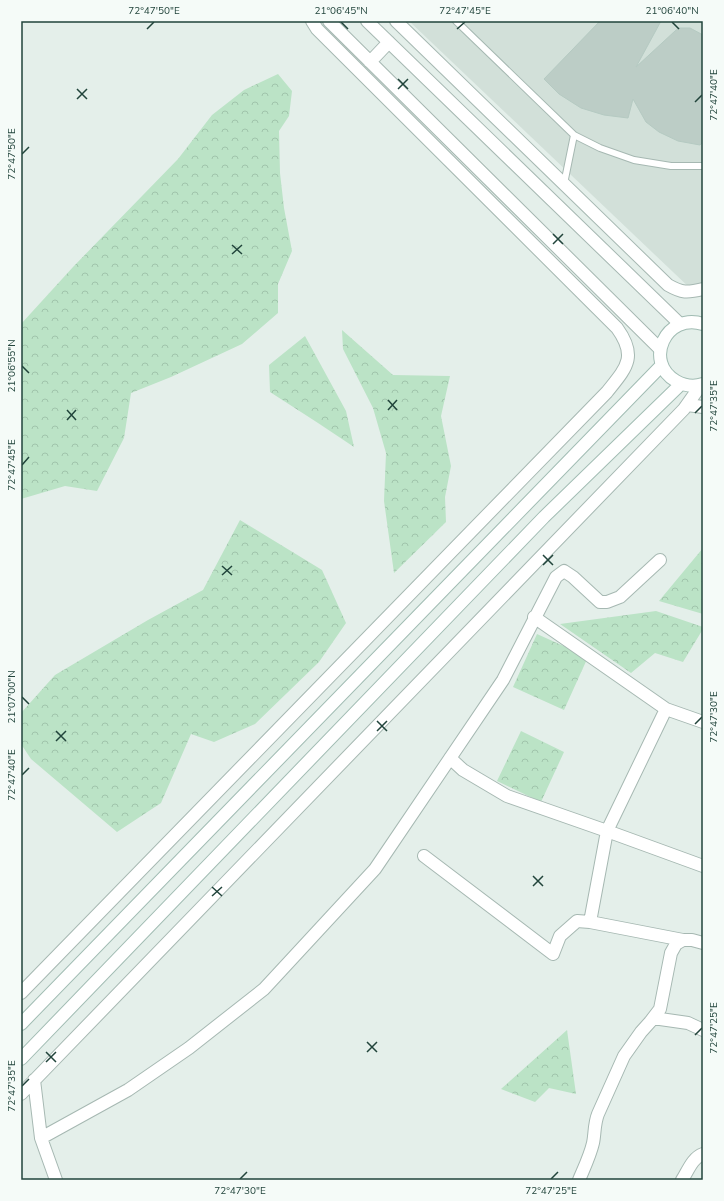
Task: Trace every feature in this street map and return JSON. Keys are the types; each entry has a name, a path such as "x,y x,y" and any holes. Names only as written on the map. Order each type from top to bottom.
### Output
{"street":[{"path":"21,993 607,392 624,369 628,360 628,346 617,328 317,29 312,21"},
{"path":"329,21 660,349"},
{"path":"367,21 680,324"},
{"path":"396,21 668,285 677,290 690,293 703,289"},
{"path":"370,62 389,42"},
{"path":"702,323 690,322 680,324 670,330 660,349 660,360 665,371 672,379 681,384 691,386 702,384"},
{"path":"21,1024 662,365"},
{"path":"21,1059 544,517 681,384"},
{"path":"21,1094 686,405 702,384"},
{"path":"686,405 703,407"},
{"path":"41,1138 128,1090 189,1048 264,989 374,869 503,680 534,617 556,577 564,571 574,577 600,602 607,602 620,597 660,560"},
{"path":"534,617 666,709 703,722"},
{"path":"590,922 607,831 666,709"},
{"path":"450,758 463,770 507,796 703,866"},
{"path":"424,856 553,954 560,936 577,921 590,922 703,943"},
{"path":"579,1180 590,1154 595,1121 624,1056 660,1009 671,953 676,944 683,940"},
{"path":"653,1018 688,1023 703,1030"},
{"path":"34,1080 41,1138 56,1180"},
{"path":"682,1180 691,1164 699,1155 703,1154"}],"lane":[{"path":"456,21 574,135 600,148 634,160 671,166 703,166"},
{"path":"564,184 574,135"}],"shaded area":[{"path":"409,21 703,21 703,281 693,291"}],"green space":[{"path":"278,74 292,91 289,116 279,131 280,173 284,208 292,251 278,284 278,313 242,344 171,377 131,393 124,438 97,491 65,486 21,499 21,324 73,267 178,159 212,115 244,90"},
{"path":"342,330 393,375 450,376 441,416 451,466 445,497 446,522 394,573 384,501 386,453 373,408 343,349"},
{"path":"305,336 346,411 354,447 270,392 269,365"},
{"path":"240,520 322,570 346,623 319,662 255,724 214,742 191,734 161,803 117,832 31,759 21,744 21,713 55,675 148,620 203,590"},
{"path":"703,548 703,614 659,601"},
{"path":"656,611 703,627 703,629 683,662 655,653 631,673 560,624"},
{"path":"537,634 588,657 564,710 513,687"},
{"path":"521,731 564,752 541,802 497,781"},
{"path":"567,1030 576,1094 549,1088 535,1102 501,1089"}],"building":[{"path":"600,21 661,21 636,67 679,28 690,28 703,35 703,142 700,145 678,141 659,132 646,122 633,99 628,118 604,115 581,108 559,94 544,79"}]}
